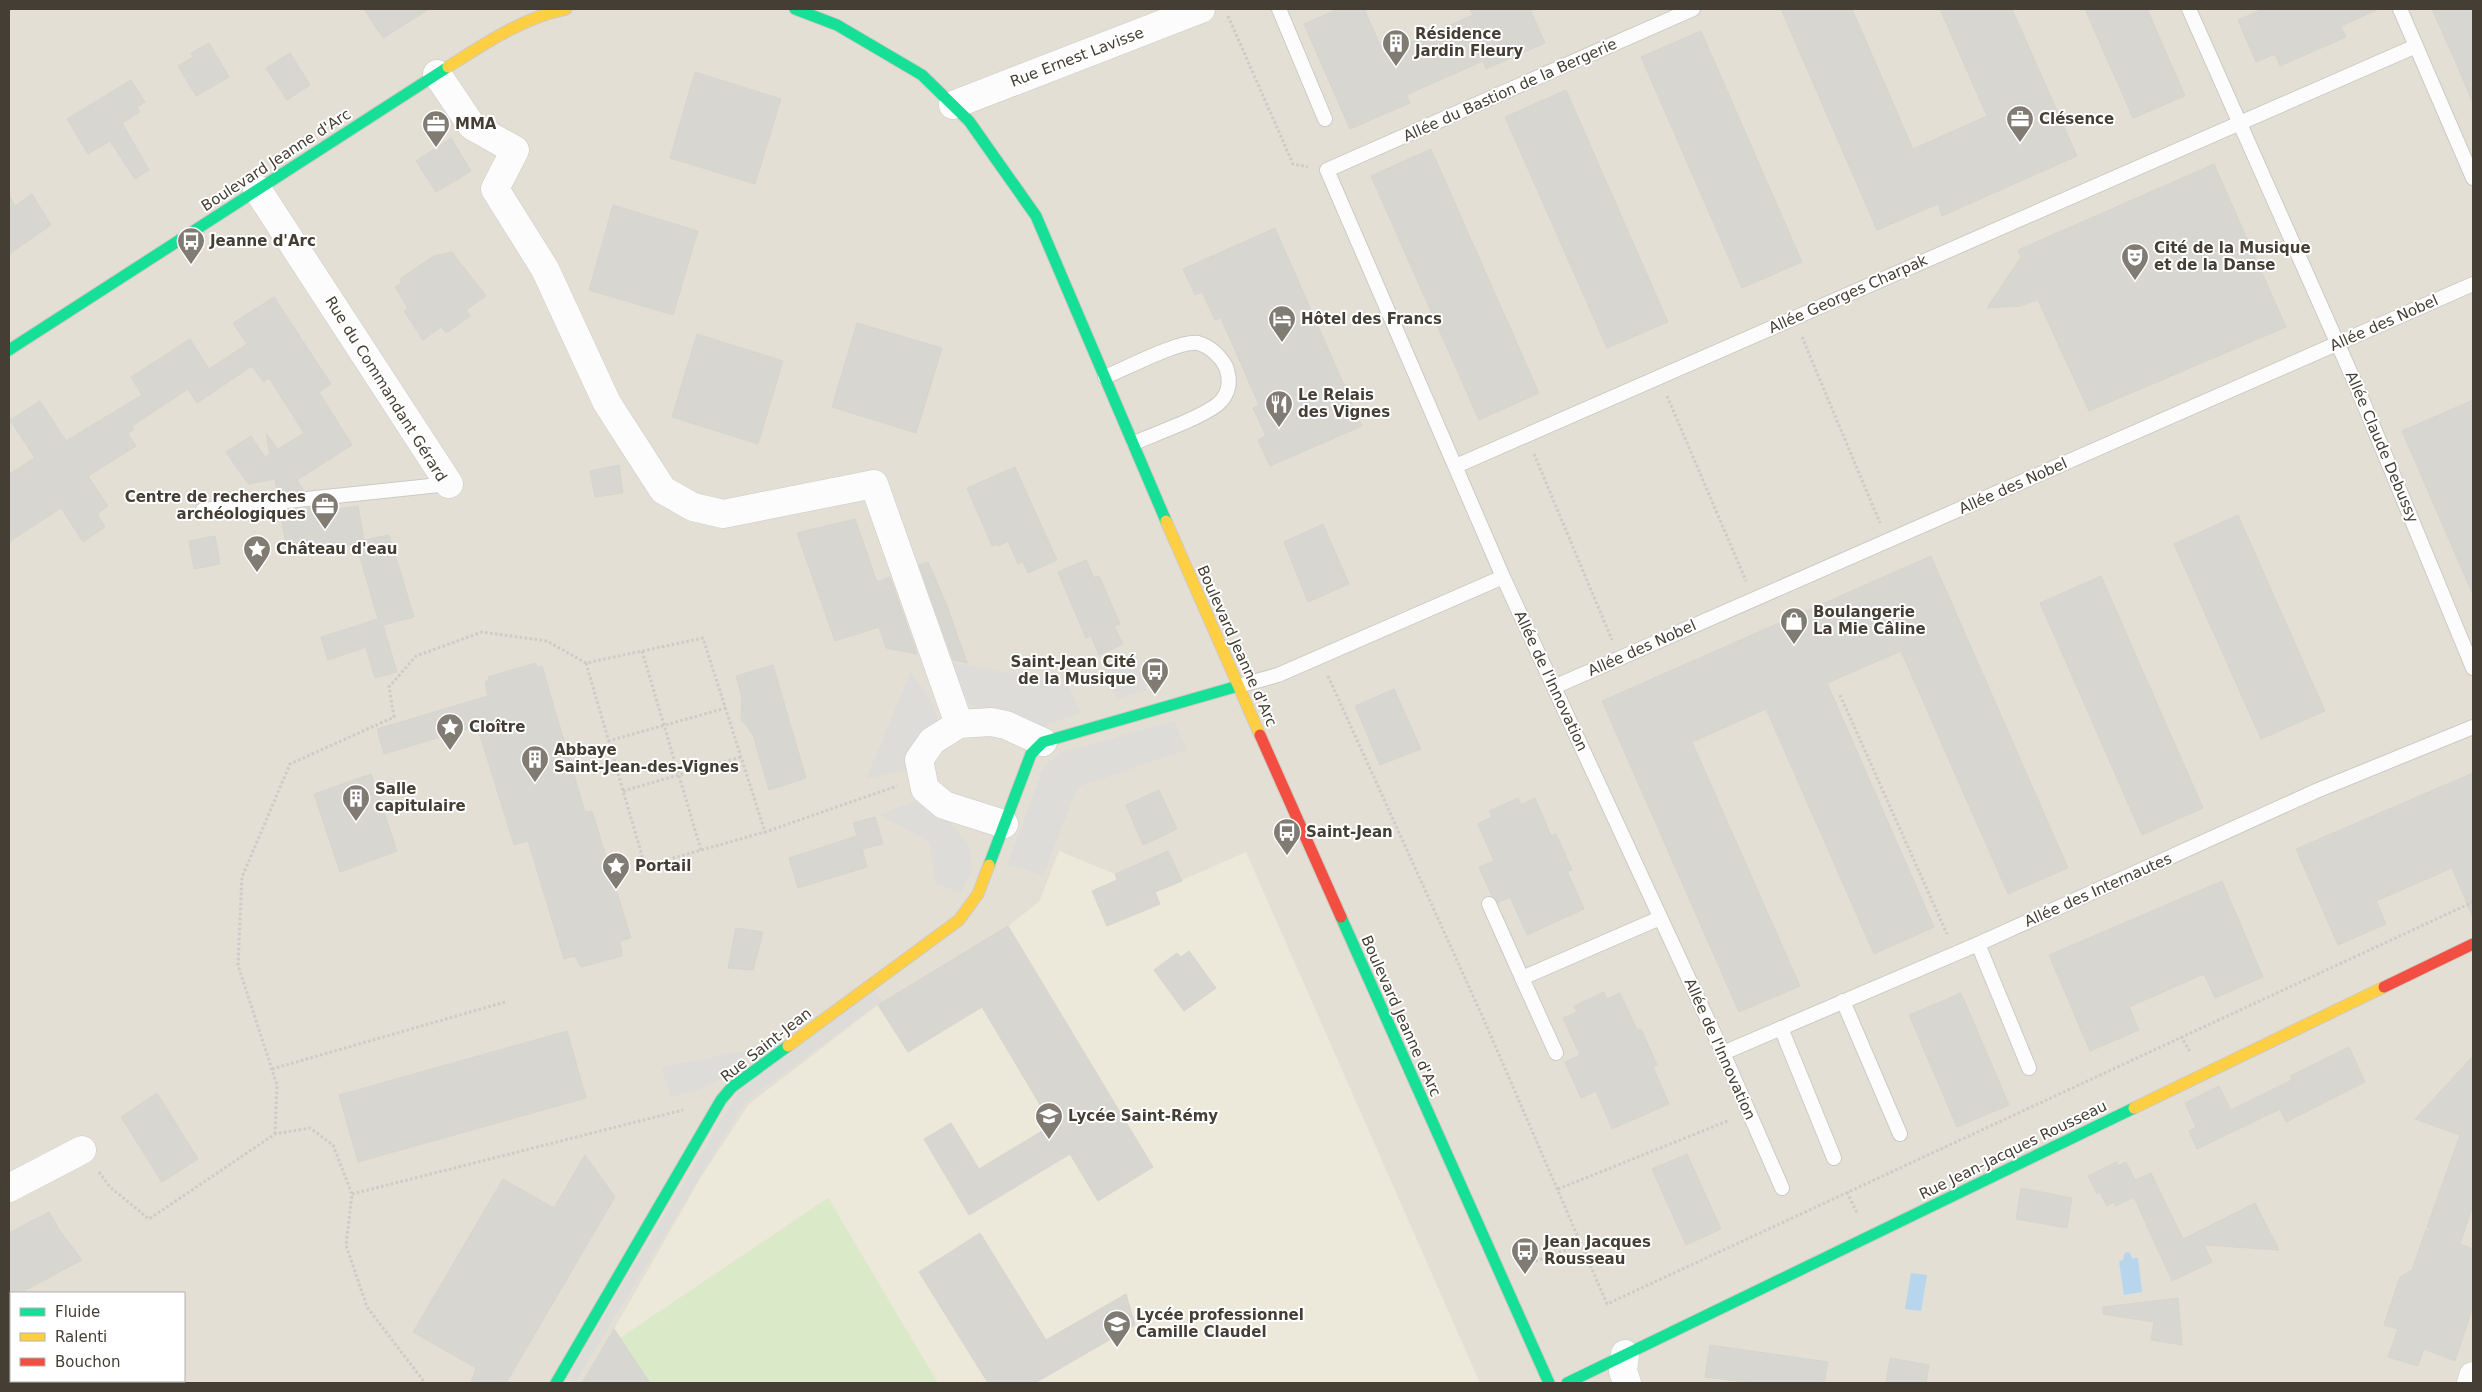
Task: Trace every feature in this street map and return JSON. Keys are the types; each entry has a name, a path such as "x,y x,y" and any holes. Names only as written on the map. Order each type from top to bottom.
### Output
{"street":[{"name":"Boulevard Jeanne d'Arc","path":"9,350 482,45 546,13 566,9"},
{"name":"Boulevard Jeanne d'Arc","path":"795,9 837,25 922,75 969,121 1036,216 1238,686 1549,1383"},
{"name":"Rue Ernest Lavisse","path":"952,105 1201,9"},
{"path":"437,74 472,126 515,150 495,189 545,269 607,403 663,490 693,507 723,514 874,484 959,724"},
{"name":"Rue du Commandant Gérard","path":"257,189 449,484"},
{"path":"1004,824 944,805 924,789 919,760 932,741 959,724 991,722 1006,725 1043,742 1238,686"},
{"name":"Rue Saint-Jean","path":"556,1383 721,1100 732,1087 959,920 978,894 1031,754 1043,742"},
{"name":"Rue Jean-Jacques Rousseau","path":"1567,1383 2473,944"},
{"path":"9,1188 82,1150"},
{"path":"1625,1354 1623,1371 1627,1383"},
{"path":"2471,1383 2473,1376"}],"lane":[{"path":"1279,9 1326,119"},
{"name":"Allée du Bastion de la Bergerie","path":"1327,170 1694,9"},
{"name":"Allée Claude Debussy","path":"2189,9 2338,344 2473,668"},
{"path":"2400,9 2473,178"},
{"name":"Allée Georges Charpak","path":"1456,466 2416,46"},
{"name":"Allée de l'Innovation","path":"1327,170 1503,577 1723,1053 1782,1188"},
{"name":"Allée des Nobel","path":"1554,687 2473,284"},
{"path":"1105,377 1183,344 1198,344 1210,349 1221,358 1228,373 1229,386 1222,400 1211,409 1134,443"},
{"name":"Rue du Commandant Gérard","path":"203,510 449,484"},
{"path":"1238,686 1278,676 1503,577"},
{"name":"Allée des Internautes","path":"1723,1053 1978,944 2316,791 2473,727"},
{"path":"1489,904 1556,1053"},
{"path":"1522,978 1660,918"},
{"path":"1978,944 2029,1068"},
{"path":"1843,1001 1900,1134"},
{"path":"1781,1028 1834,1158"}],"path":[{"path":"1225,9 1293,164 1327,170"},
{"path":"1794,318 1887,541"},
{"path":"1658,377 1754,599"},
{"path":"1526,435 1620,658"},
{"path":"275,1134 277,1085 238,965 242,878 290,764 394,717 388,687 416,656 482,632 547,642 586,663 704,638 765,832"},
{"path":"642,651 701,850"},
{"path":"586,663 645,866 765,832 922,777"},
{"path":"1840,696 1956,953"},
{"path":"608,741 726,708"},
{"path":"623,791 741,757"},
{"path":"272,1069 506,1002"},
{"path":"352,1194 721,1100"},
{"path":"1558,1190 1749,1113"},
{"path":"82,1150 110,1187 149,1219 275,1134 310,1128 333,1144 352,1194 346,1245 367,1307 425,1383"},
{"path":"1501,1275 1581,1244"}],"shaded area":[{"path":"9,9 2473,9 2473,1383 9,1383"},
{"path":"1136,655 1147,690 1117,699 1103,666"},
{"path":"948,662 1038,677 1065,676 1080,713 1039,727 980,714 959,692"},
{"path":"911,671 933,704 938,722 918,736 909,755 908,770 866,779"},
{"path":"1174,721 1186,750 1078,787 1043,875 1007,864 1045,764 1060,753"},
{"path":"917,800 954,826 968,844 972,869 961,893 936,884 930,842 880,815"},
{"name":"Lycée Saint-Rémy","path":"1059,851 1115,874 1134,866 1146,896 1246,852 1480,1383 650,1383 614,1329 701,1177 749,1104 878,1005 1008,926 1039,902"},
{"path":"874,989 882,1001 746,1101 576,1381 568,1377 738,1092"},
{"path":"750,1050 722,1078 700,1089 671,1097 661,1067"}],"green space":[{"path":"828,1198 938,1383 650,1383 620,1338"}],"water":[{"path":"2130,1253 2132,1258 2138,1258 2142,1292 2124,1295 2119,1261 2123,1260 2124,1254"},
{"path":"1911,1273 1927,1275 1921,1311 1905,1309"}],"building":[{"path":"364,9 429,9 383,38"},
{"name":"Résidence Jardin Fleury","path":"1338,9 1364,9 1384,54 1473,15 1470,9 1530,9 1545,43 1486,69 1483,61 1406,95 1410,103 1350,129 1304,24"},
{"path":"1781,9 1852,9 1913,149 1987,116 1940,9 2012,9 2077,156 1942,216 1938,204 1877,230"},
{"path":"2085,9 2147,9 2185,96 2133,118"},
{"path":"2263,9 2379,9 2341,26 2346,37 2280,66 2275,54 2256,62 2238,20"},
{"path":"2432,9 2473,9 2473,103 2454,58"},
{"path":"1701,31 1802,262 1742,288 1641,57"},
{"path":"209,43 229,77 196,96 178,66 193,57 191,53"},
{"path":"290,53 310,85 287,100 266,68"},
{"path":"695,72 781,99 755,184 670,158"},
{"path":"131,80 145,102 137,107 140,112 122,123 149,170 135,179 110,141 88,154 67,119"},
{"path":"1566,90 1668,322 1607,348 1505,117"},
{"path":"451,138 471,171 436,192 416,161"},
{"path":"1431,149 1539,393 1479,420 1371,176"},
{"name":"Cité de la Musique et de la Danse","path":"2214,164 2286,327 2089,411 2038,300 2020,306 1987,308 2021,257 2018,250"},
{"path":"32,194 51,225 9,254 9,195 15,206"},
{"path":"613,205 698,231 673,315 589,290"},
{"name":"Hôtel des Francs","path":"1275,228 1362,426 1270,466 1258,440 1266,436 1253,408 1259,405 1221,318 1215,320 1202,292 1195,295 1183,269"},
{"path":"452,252 486,296 466,310 470,316 446,333 441,327 423,340 404,311 408,308 395,287 401,283 401,278 434,256"},
{"path":"274,297 331,384 319,392 352,445 297,480 304,491 277,493 275,479 248,484 226,452 251,436 265,457 270,454 266,433 278,449 304,433 269,378 263,382 252,366 197,403 188,389 132,426 134,429 128,434 136,446 88,476 108,506 97,514 105,527 83,542 61,508 9,542 9,474 35,458 10,420 40,401 66,441 142,395 131,377 190,339 209,369 247,344 233,323"},
{"path":"857,323 942,348 916,433 832,407"},
{"path":"697,334 783,361 758,444 672,417"},
{"path":"2473,400 2473,595 2402,431"},
{"path":"619,465 623,493 595,497 590,471"},
{"path":"1015,467 1057,560 1028,573 1023,561 1018,564 1008,541 998,546 997,544 992,546 967,488"},
{"path":"358,506 364,540 389,535 414,617 383,625 397,672 375,678 366,647 328,660 321,637 378,619 356,544 288,555 280,511 315,507 318,512"},
{"path":"2238,515 2325,711 2261,739 2174,544"},
{"path":"855,519 877,582 890,577 917,654 886,648 879,627 835,641 797,533"},
{"path":"1323,524 1349,584 1308,602 1284,542"},
{"path":"215,536 220,564 194,569 189,541"},
{"path":"1931,556 2068,868 2008,894 1901,651 1827,683 1934,927 1874,954 1766,709 1692,742 1800,986 1739,1012 1602,701"},
{"path":"1086,560 1094,578 1099,576 1120,624 1114,626 1123,644 1099,655 1091,636 1086,638 1058,572"},
{"path":"928,562 947,606 967,663 953,660 919,565"},
{"path":"2101,576 2203,808 2142,835 2040,603"},
{"name":"Abbaye Saint-Jean-des-Vignes","path":"535,663 538,667 542,666 585,812 592,811 631,938 620,941 622,956 581,967 575,956 564,959 528,841 514,845 477,726 384,754 377,729 488,696 485,682 489,680 488,677"},
{"path":"773,665 806,778 769,790 753,735 741,719 742,697 736,676"},
{"path":"1394,689 1421,749 1380,765 1355,706"},
{"path":"2473,773 2473,918 2452,868 2376,901 2386,924 2338,945 2296,849"},
{"name":"Salle capitulaire","path":"371,774 397,851 340,872 314,794"},
{"path":"1159,790 1177,829 1143,845 1126,805"},
{"path":"1518,798 1521,805 1535,798 1551,836 1556,834 1572,870 1567,871 1584,909 1527,935 1510,897 1498,903 1492,896 1479,867 1494,861 1478,824 1492,817 1489,811"},
{"path":"875,817 883,844 862,849 867,867 798,888 789,858 857,836 853,823"},
{"path":"1168,851 1182,881 1155,892 1160,904 1107,926 1092,891 1117,880 1115,874"},
{"path":"2222,881 2263,977 2215,998 2204,974 2129,1007 2139,1030 2090,1051 2049,955"},
{"path":"1008,926 1153,1167 1098,1201 1070,1154 969,1215 924,1139 951,1123 979,1169 1052,1125 982,1007 908,1052 878,1005"},
{"path":"736,928 763,932 753,970 728,968"},
{"path":"1189,951 1216,988 1184,1011 1154,970 1177,953 1181,957"},
{"path":"1604,992 1607,999 1620,993 1637,1030 1641,1029 1657,1065 1653,1067 1669,1104 1612,1129 1596,1091 1581,1098 1565,1062 1580,1055 1563,1018 1577,1012 1574,1006"},
{"path":"1961,993 2009,1105 1957,1127 1909,1015"},
{"path":"567,1031 586,1098 358,1162 339,1095"},
{"path":"2349,1047 2365,1082 2286,1122 2280,1109 2197,1149 2189,1131 2196,1127 2185,1103 2219,1086 2231,1110 2292,1080 2290,1076"},
{"path":"2473,1056 2473,1205 2460,1244 2473,1249 2473,1306 2455,1361 2424,1349 2418,1366 2388,1357 2398,1329 2384,1325 2400,1277 2412,1270 2426,1230 2433,1232 2427,1227 2460,1135 2415,1119"},
{"path":"157,1093 198,1159 162,1182 121,1117"},
{"path":"1687,1154 1721,1229 1686,1245 1652,1169"},
{"path":"585,1155 615,1197 506,1383 471,1383 476,1368 413,1332 503,1179 554,1208"},
{"path":"2116,1162 2118,1166 2126,1162 2135,1180 2151,1173 2183,1239 2255,1203 2279,1250 2204,1245 2212,1262 2172,1281 2134,1197 2116,1206 2114,1202 2107,1206 2100,1192 2097,1194 2088,1176"},
{"path":"2021,1188 2072,1198 2067,1228 2016,1219"},
{"path":"49,1212 60,1231 82,1260 22,1292 10,1292 9,1299 9,1233"},
{"path":"980,1233 1046,1340 1126,1294 1135,1325 1035,1383 988,1383 919,1272"},
{"path":"2178,1298 2182,1345 2151,1340 2154,1322 2103,1314 2103,1307"},
{"path":"614,1329 650,1383 582,1383"},
{"path":"1710,1345 1828,1362 1824,1383 1755,1383 1705,1377"},
{"path":"1890,1358 1929,1365 1926,1383 1886,1383"}],"traffic: fast":[{"path":"795,9 837,25 922,75 969,121 1036,216 1166,521"},
{"path":"9,350 448,67"},
{"path":"989,865 1031,754 1043,742 1238,686"},
{"path":"1341,917 1549,1383"},
{"path":"556,1383 721,1100 732,1087 788,1046"},
{"path":"1567,1383 2134,1108"}],"traffic: slow":[{"path":"448,67 505,32 535,18 566,9"},
{"path":"1166,521 1260,735"},
{"path":"788,1046 959,920 978,894 989,865"},
{"path":"2134,1108 2384,987"}],"traffic: jam":[{"path":"1260,735 1341,917"},
{"path":"2384,987 2473,944"}],"place":[{"name":"Résidence Jardin Fleury","path":"1396,67"},
{"name":"Clésence","path":"2020,143"},
{"name":"MMA","path":"436,148"},
{"name":"Jeanne d'Arc","path":"191,265"},
{"name":"Cité de la Musique et de la Danse","path":"2135,281"},
{"name":"Hôtel des Francs","path":"1282,343"},
{"name":"Le Relais des Vignes","path":"1279,428"},
{"name":"Centre de recherches archéologiques","path":"325,530"},
{"name":"Château d'eau","path":"257,573"},
{"name":"Boulangerie La Mie Câline","path":"1794,645"},
{"name":"Saint-Jean Cité de la Musique","path":"1155,695"},
{"name":"Cloître","path":"450,751"},
{"name":"Abbaye Saint-Jean-des-Vignes","path":"535,783"},
{"name":"Salle capitulaire","path":"356,822"},
{"name":"Saint-Jean","path":"1287,856"},
{"name":"Portail","path":"616,890"},
{"name":"Lycée Saint-Rémy","path":"1049,1140"},
{"name":"Jean Jacques Rousseau","path":"1525,1275"},
{"name":"Lycée professionnel Camille Claudel","path":"1117,1348"}]}
